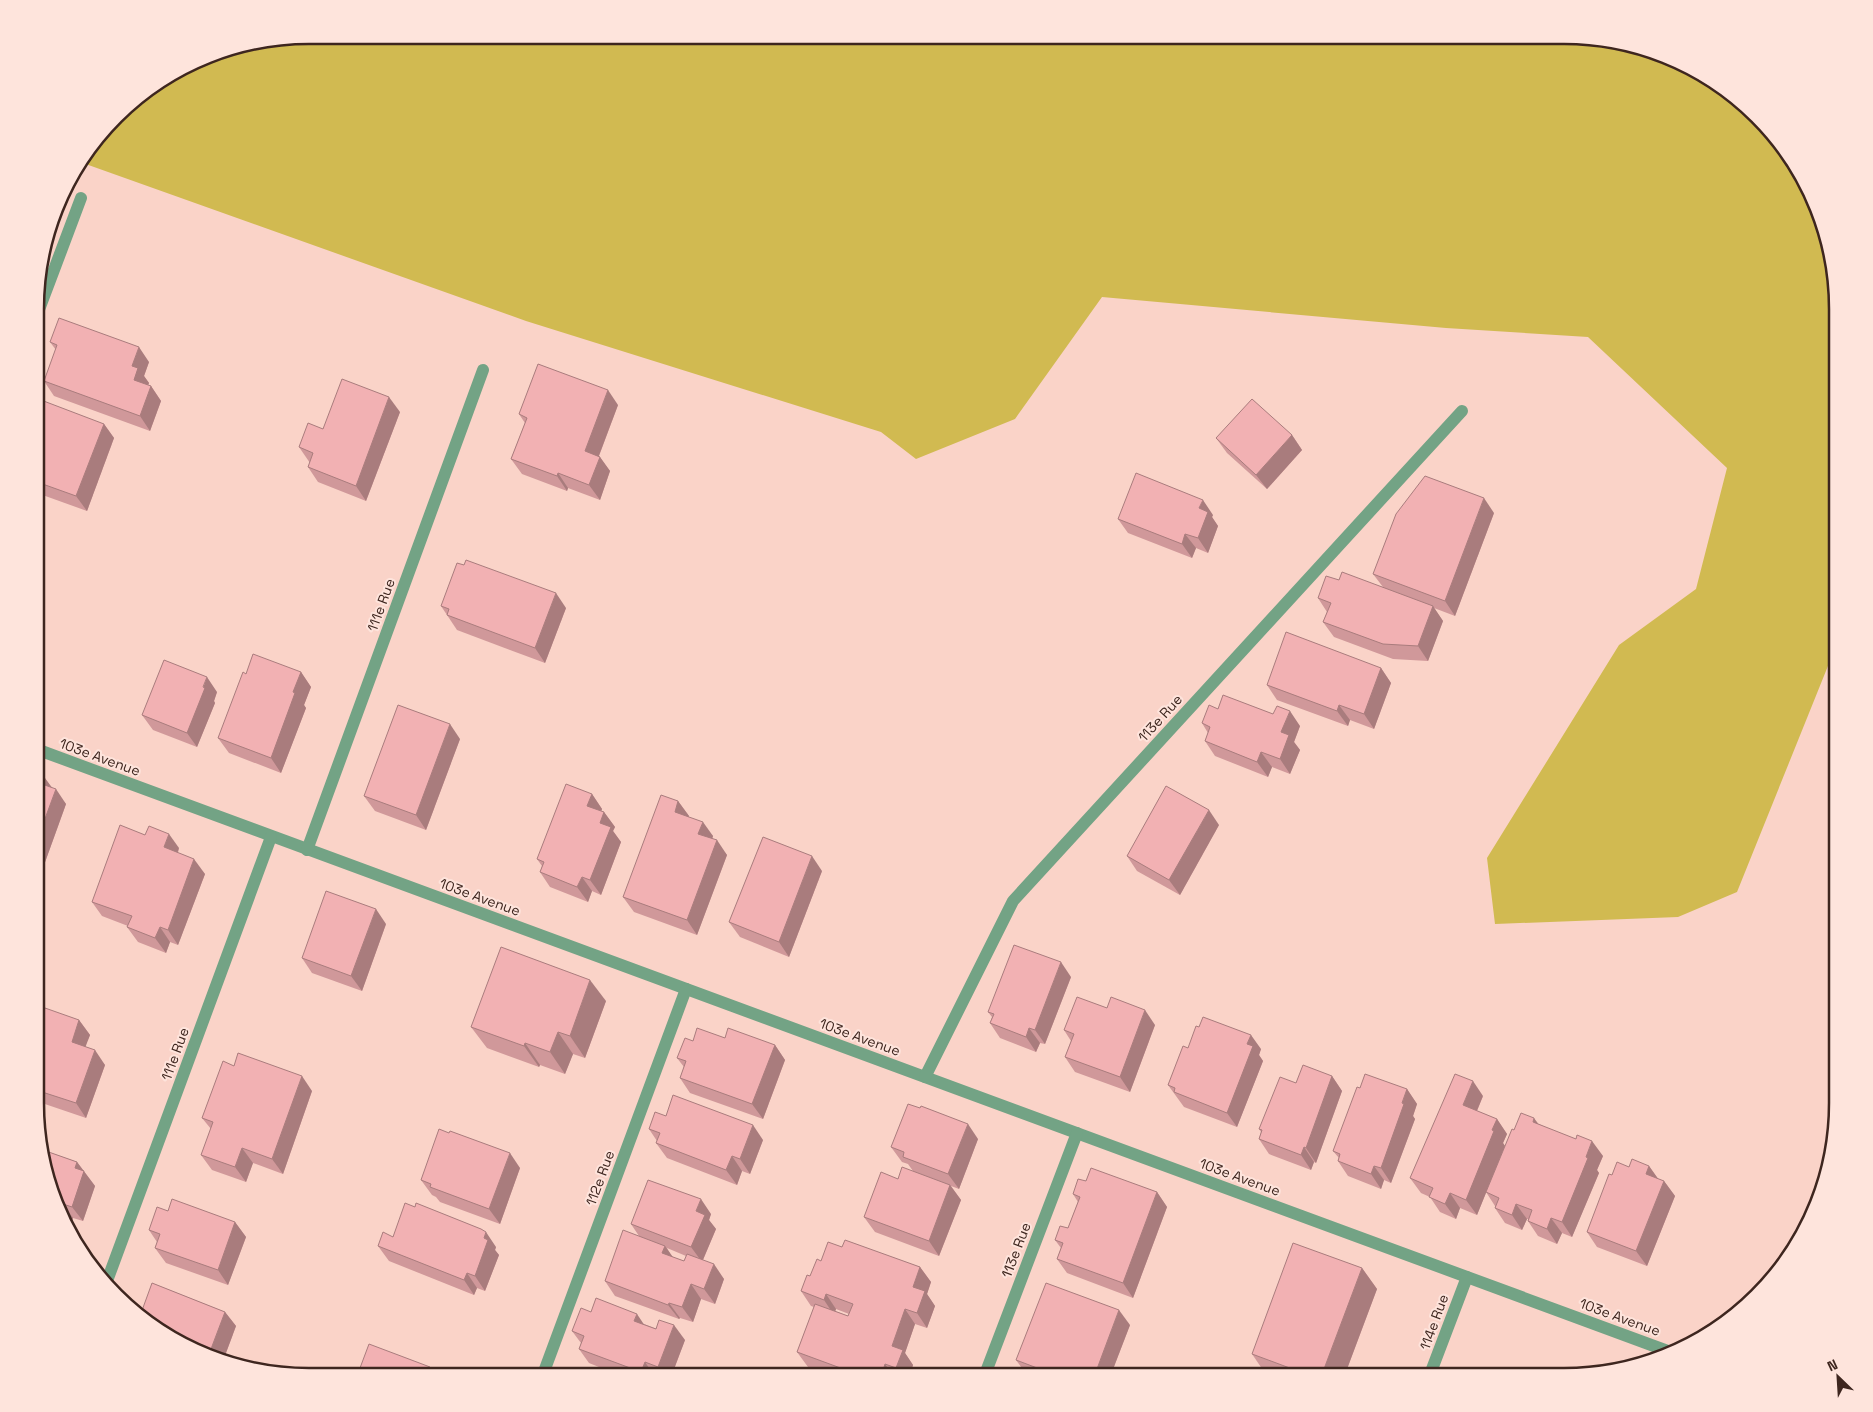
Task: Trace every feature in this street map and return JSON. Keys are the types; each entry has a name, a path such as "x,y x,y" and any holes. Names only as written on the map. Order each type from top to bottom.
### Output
{"street":[{"path":"44,297 82,198"},
{"name":"111e Rue","path":"307,850 482,370"},
{"name":"113e Rue","path":"924,1077 1013,901 1462,411"},
{"name":"103e Avenue","path":"44,752 1663,1349"},
{"name":"111e Rue","path":"109,1278 271,837"},
{"name":"112e Rue","path":"545,1368 686,989"},
{"name":"113e Rue","path":"987,1368 1077,1133"},
{"name":"114e Rue","path":"1433,1368 1467,1277"}],"shaded area":[{"path":"291,44 1582,44 1633,53 1666,64 1697,79 1726,98 1752,121 1785,161 1802,191 1815,224 1824,257 1829,291 1829,663 1737,892 1678,917 1495,924 1487,858 1619,645 1696,589 1727,468 1588,337 1446,328 1102,297 1015,419 916,459 881,432 526,321 86,164 98,147 121,121 147,98 176,79 207,64 240,53"}],"building":[{"path":"59,318 139,347 132,366 138,368 134,380 151,386 140,416 44,381 57,345 50,342"},
{"path":"538,364 608,390 585,451 600,457 589,485 558,473 557,476 511,459 527,418 519,414"},
{"path":"342,379 389,397 356,486 308,467 313,453 299,447 308,423 323,429"},
{"path":"1252,399 1292,435 1256,475 1216,438"},
{"path":"44,401 104,424 76,496 44,485"},
{"path":"1136,473 1203,500 1199,508 1208,512 1198,538 1185,534 1182,544 1118,519"},
{"path":"1425,476 1484,498 1445,601 1373,574 1396,514"},
{"path":"466,560 556,593 535,648 447,615 449,609 441,606 457,563 464,565"},
{"path":"1342,572 1433,606 1418,646 1383,644 1323,622 1331,603 1318,598 1326,576 1339,580"},
{"path":"1286,632 1381,668 1364,714 1339,705 1337,711 1267,685"},
{"path":"253,654 301,672 271,758 218,738 243,672 246,674"},
{"path":"164,660 207,677 203,687 205,688 187,733 142,715"},
{"path":"1223,695 1273,714 1277,706 1290,711 1281,732 1289,735 1280,759 1261,752 1257,762 1205,741 1210,727 1202,723 1209,705 1218,709"},
{"path":"398,705 450,724 416,815 364,796"},
{"path":"566,784 592,794 587,806 604,812 600,823 611,827 590,880 582,877 577,887 540,872 544,862 537,859"},
{"path":"44,785 56,789 44,821"},
{"path":"1166,786 1209,810 1169,880 1127,856"},
{"path":"661,795 678,801 675,812 703,822 698,834 717,840 687,920 623,897"},
{"path":"120,825 145,835 149,826 169,834 164,847 194,859 168,930 160,927 155,938 127,927 132,916 92,902"},
{"path":"763,837 812,856 779,942 729,922"},
{"path":"326,891 376,909 351,976 302,958"},
{"path":"1014,945 1061,962 1035,1030 1029,1028 1026,1037 990,1023 994,1014 988,1012"},
{"path":"501,947 590,980 570,1036 558,1032 550,1052 525,1043 524,1046 471,1027"},
{"path":"1077,997 1107,1008 1111,997 1145,1010 1120,1077 1065,1057 1074,1034 1064,1030"},
{"path":"45,1008 79,1020 72,1042 95,1050 76,1103 44,1093"},
{"path":"1203,1017 1251,1035 1247,1044 1253,1046 1227,1113 1174,1092 1175,1088 1168,1085 1183,1046 1188,1048 1196,1026 1199,1027"},
{"path":"697,1028 725,1038 728,1028 775,1045 752,1104 680,1078 686,1061 677,1058 685,1038 693,1041"},
{"path":"238,1053 302,1076 272,1159 242,1148 235,1167 201,1155 213,1122 202,1118 223,1061 234,1066"},
{"path":"1303,1065 1332,1076 1306,1148 1304,1147 1301,1155 1259,1139 1262,1130 1259,1129 1280,1077 1296,1083"},
{"path":"1365,1074 1407,1089 1402,1103 1404,1104 1381,1168 1374,1166 1371,1174 1338,1161 1340,1154 1333,1151 1357,1087 1360,1088"},
{"path":"1455,1074 1473,1081 1463,1105 1497,1119 1466,1200 1450,1193 1445,1204 1429,1197 1433,1188 1410,1178"},
{"path":"673,1095 753,1125 740,1159 732,1156 726,1170 656,1143 660,1133 649,1129 655,1112 666,1116"},
{"path":"908,1104 920,1108 921,1106 968,1124 948,1174 903,1157 904,1152 891,1147"},
{"path":"1521,1113 1534,1118 1533,1122 1576,1139 1577,1135 1592,1141 1586,1157 1588,1158 1562,1222 1551,1218 1547,1229 1528,1221 1532,1210 1516,1204 1512,1215 1495,1208 1499,1198 1486,1192 1512,1129 1514,1130"},
{"path":"439,1129 449,1133 450,1131 510,1153 489,1209 430,1187 431,1184 421,1180"},
{"path":"48,1152 77,1162 75,1168 84,1171 72,1207 64,1204"},
{"path":"1632,1159 1649,1166 1646,1174 1664,1181 1636,1251 1587,1232 1609,1174 1612,1175 1617,1162 1629,1167"},
{"path":"902,1167 950,1185 929,1241 864,1217 881,1172 898,1179"},
{"path":"1091,1168 1157,1192 1123,1283 1057,1259 1063,1243 1055,1240 1060,1226 1068,1228 1080,1197 1073,1194 1078,1179 1086,1181"},
{"path":"648,1180 701,1199 696,1211 705,1215 691,1247 631,1224"},
{"path":"172,1199 235,1222 218,1270 155,1248 160,1234 149,1230 157,1207 168,1211"},
{"path":"405,1203 415,1207 416,1203 486,1232 484,1238 488,1240 475,1276 467,1273 464,1280 378,1246 383,1232 393,1237"},
{"path":"623,1230 665,1246 662,1253 684,1261 687,1254 714,1264 704,1289 691,1284 682,1307 669,1303 668,1305 605,1281"},
{"path":"845,1240 920,1267 913,1287 925,1291 917,1313 905,1309 892,1346 903,1350 896,1368 885,1364 884,1368 841,1368 797,1352 815,1304 848,1316 853,1304 826,1294 824,1300 801,1291 807,1275 810,1276 817,1259 821,1261 828,1242 842,1247"},
{"path":"1293,1243 1362,1268 1324,1368 1290,1368 1252,1354"},
{"path":"152,1283 225,1312 211,1349 176,1333 142,1310"},
{"path":"1046,1283 1119,1310 1097,1368 1037,1368 1016,1360"},
{"path":"596,1298 637,1314 634,1321 656,1329 659,1320 674,1325 658,1367 645,1362 643,1368 630,1368 579,1349 584,1336 572,1331 581,1308 591,1312"},
{"path":"369,1344 430,1367 430,1368 360,1368"}]}
